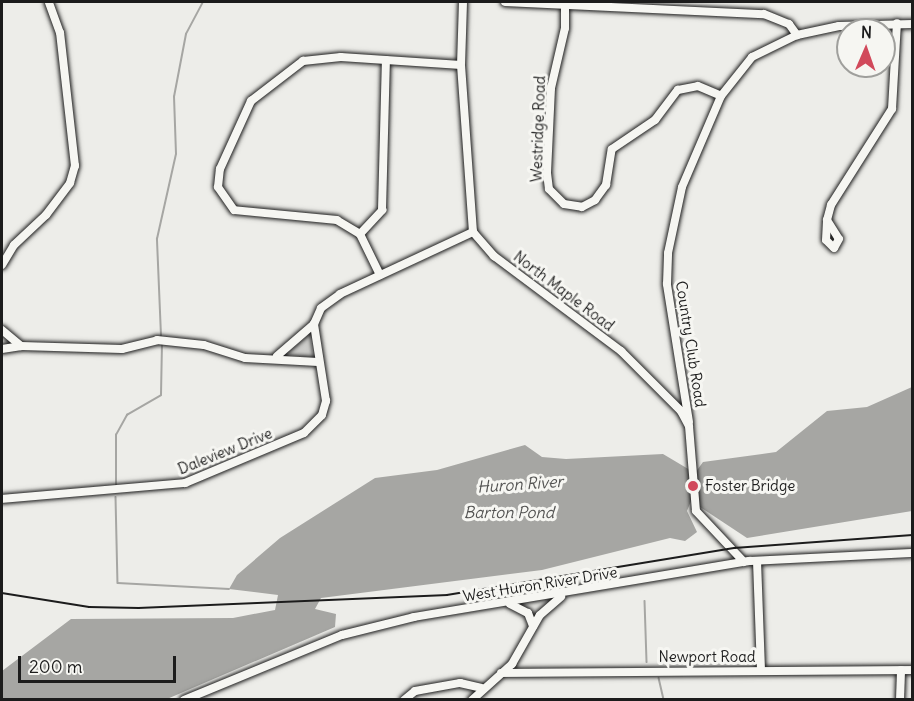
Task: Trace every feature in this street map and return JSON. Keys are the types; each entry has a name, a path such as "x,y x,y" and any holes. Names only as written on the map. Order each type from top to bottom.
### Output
{"street":[{"path":"2,265 70,183 76,151 67,82 49,2"},
{"path":"276,357 314,324 331,299 473,232 461,65 463,2"},
{"path":"505,2 764,14 789,24 797,35"},
{"name":"Westridge Road","path":"565,4 565,28 551,88 547,173 549,189 564,204 582,207 595,200 606,185 612,149 655,120 678,90 698,86 722,96"},
{"path":"827,220 892,109 897,23"},
{"name":"Country Club Road","path":"689,426 667,284 668,253 682,187 722,96 752,57 797,35 897,23 912,24"},
{"path":"380,275 360,234 337,220 264,217 234,210 218,187 220,169 251,100 289,68 321,57 461,65"},
{"path":"360,234 382,210 386,60"},
{"name":"North Maple Road","path":"473,232 494,256 621,351 675,405 689,426"},
{"name":"Daleview Drive","path":"2,499 154,489 185,483 304,433 322,415 326,401 318,362 314,324"},
{"path":"2,330 21,346"},
{"path":"2,349 21,346 86,351 157,340 204,345 245,358 276,357 318,362"},
{"path":"689,426 694,504 744,562"},
{"name":"West Huron River Drive","path":"184,699 351,633 505,603 563,596 744,562 912,553"},
{"path":"757,561 761,670"},
{"path":"472,699 481,688 501,673 533,626 563,596"},
{"path":"505,603 528,613 533,626"},
{"path":"900,699 901,670"},
{"name":"Newport Road","path":"501,673 912,670"},
{"path":"404,699 445,685 481,688"}],"shaded area":[{"path":"310,334 313,358 290,355 289,352"}],"water":[{"name":"Barton Pond","path":"912,387 912,511 747,538 691,501 687,511 697,532 685,541 670,538 542,570 321,598 315,609 336,614 335,627 167,699 2,699 2,671 71,619 233,618 275,610 278,595 229,589 237,575 280,538 375,478 437,470 525,445 542,457 566,459 663,454 695,473 703,462 776,452 827,411 867,407"}],"waterway":[{"path":"161,336 157,239 176,154 174,97 186,34 203,2"},
{"path":"116,486 116,435 127,415 161,395 162,344"},
{"path":"116,497 118,583 229,589"},
{"path":"645,601 647,662"},
{"path":"659,678 664,700"}],"railway":[{"path":"2,593 89,607 139,608 447,595 735,548 912,535"}],"place":[{"name":"Foster Bridge","path":"693,486"}],"water label":[{"name":"Huron River","path":"520,484"}]}
